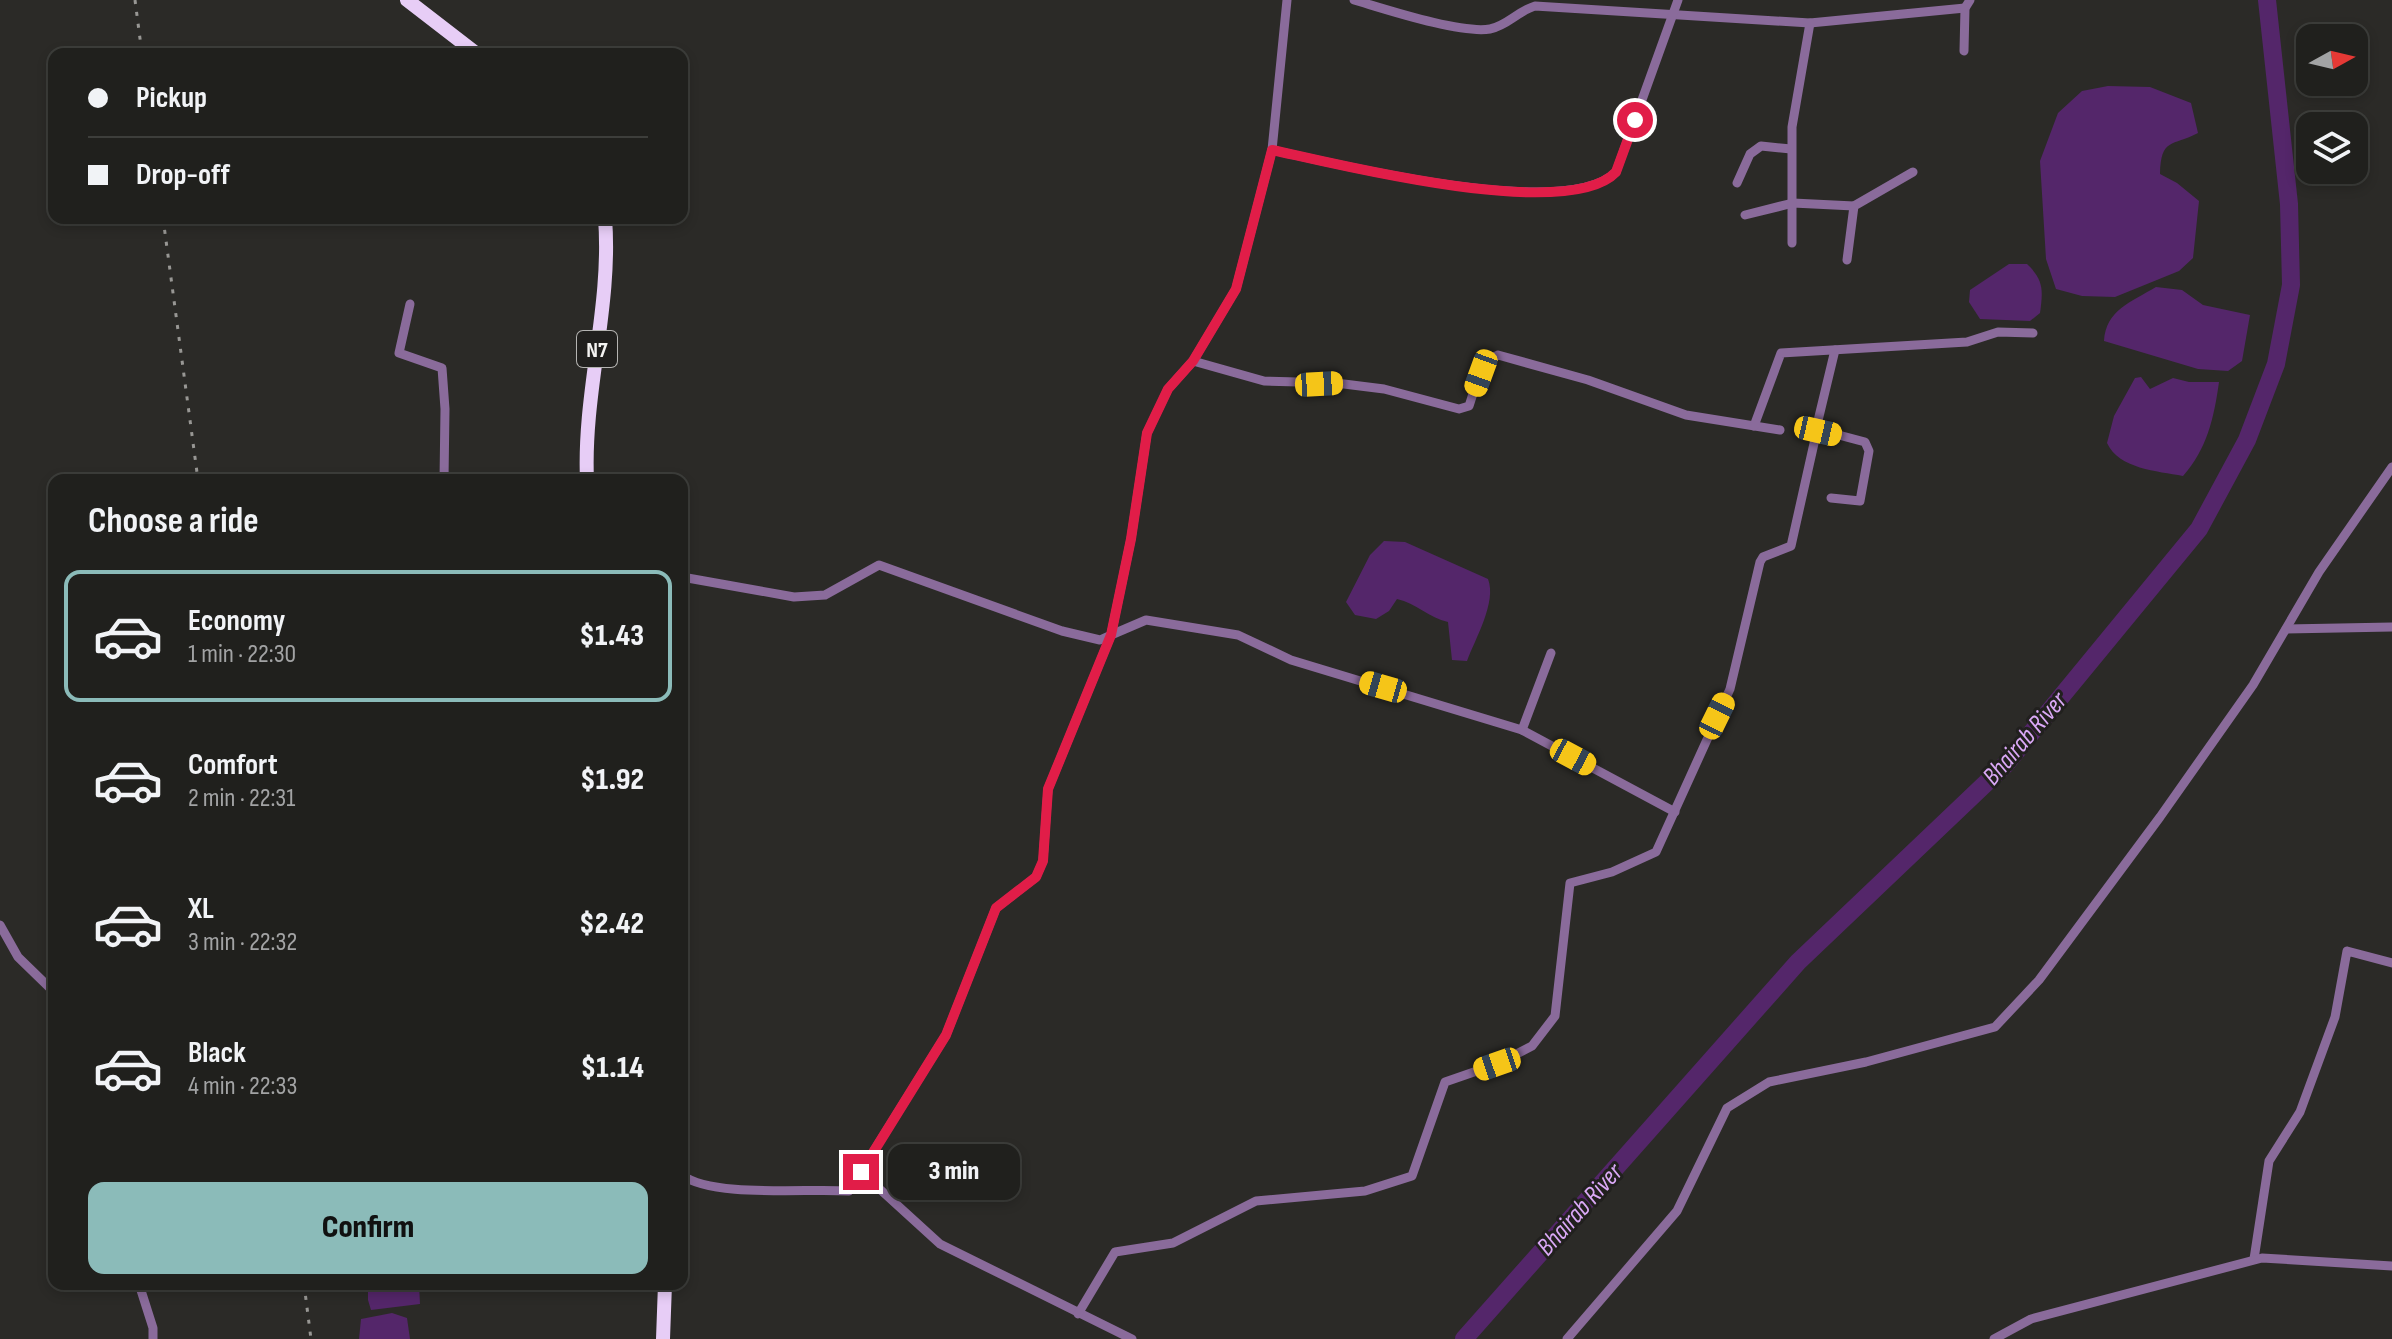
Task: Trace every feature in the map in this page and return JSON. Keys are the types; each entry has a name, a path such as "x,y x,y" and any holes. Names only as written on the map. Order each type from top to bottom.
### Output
{"highway":[{"path":"407,0 469,48"},
{"name":"N7","path":"587,474 588,417 606,256 605,224"},
{"path":"663,1339 665,1290"}],"street":[{"path":"688,1180 728,1189 849,1191 946,1035 996,908 1036,877 1043,861 1048,789 1111,635 1131,539 1147,433 1168,389 1193,361 1236,289 1272,150 1287,0"},
{"path":"1354,0 1416,18 1482,29 1502,25 1524,9 1535,6 1810,23 1967,4 1964,51"},
{"path":"1272,150 1403,178 1519,192 1578,190 1611,178 1616,172 1678,0"},
{"path":"1792,243 1791,149 1795,103 1810,23"},
{"path":"1737,183 1750,154 1761,146 1791,149"},
{"path":"1745,215 1793,203 1854,206 1913,172"},
{"path":"1847,260 1854,206"},
{"path":"410,304 399,353 442,368 444,474"},
{"path":"1754,426 1779,355 1967,342 1998,332 2033,333"},
{"path":"1078,1314 1115,1252 1173,1243 1256,1201 1365,1191 1412,1176 1445,1082 1497,1064 1532,1046 1555,1016 1570,883 1612,872 1656,852 1730,689 1760,562 1763,557 1791,546 1835,350"},
{"path":"1193,361 1264,381 1336,383 1384,389 1459,409 1469,406 1481,373 1491,358 1498,355 1588,380 1686,415 1780,430"},
{"path":"1817,430 1865,442 1869,451 1862,499 1857,502 1831,498"},
{"path":"1567,1339 1677,1211 1727,1108 1769,1082 1866,1062 1995,1027 2039,980 2160,817 2253,685 2319,572 2392,467"},
{"path":"688,578 794,597 825,595 879,565 1062,631 1100,640 1146,620 1238,635 1291,660 1522,730 1675,812"},
{"path":"2286,629 2392,627"},
{"path":"1522,730 1551,653"},
{"path":"0,925 18,957 48,986"},
{"path":"2254,1259 2269,1161 2300,1112 2335,1017 2347,951 2392,963"},
{"path":"861,1172 940,1244 1132,1339"},
{"path":"1994,1339 2031,1319 2254,1259 2392,1266"},
{"path":"141,1290 153,1328 153,1339"}],"shaded area":[{"path":"2108,86 2150,87 2191,103 2198,133 2166,148 2160,174 2199,201 2193,258 2179,271 2115,297 2082,296 2056,289 2046,259 2040,161 2058,113 2082,91"},
{"path":"2009,264 2027,264 2037,275 2042,292 2040,313 2030,321 1980,319 1969,302 1970,290"},
{"path":"2156,287 2182,290 2203,305 2250,315 2242,361 2228,371 2198,369 2104,341 2109,322 2115,314"},
{"path":"2141,377 2150,389 2173,378 2189,382 2219,382 2208,432 2198,455 2183,476 2129,464 2107,443 2114,416 2135,378"},
{"path":"1384,541 1405,542 1488,579 1490,598 1467,661 1452,660 1448,622 1397,599 1389,611 1376,619 1355,615 1346,602 1370,555"},
{"path":"368,1290 419,1290 420,1304 371,1310"},
{"path":"392,1313 407,1318 410,1339 359,1339 361,1319"}],"waterway":[{"name":"Bhairab River","path":"1464,1339 1798,962 2005,765 2199,529 2247,440 2276,364 2291,285 2289,204 2267,0"}],"railway":[{"path":"135,0 141,48"},
{"path":"164,224 197,474"},
{"path":"305,1290 311,1339"}],"route":[{"path":"861,1172 946,1035 996,908 1036,877 1043,861 1048,789 1111,635 1131,539 1147,433 1168,389 1193,361 1236,289 1272,150 1403,178 1519,192 1578,190 1611,178 1616,172 1635,120"}]}
